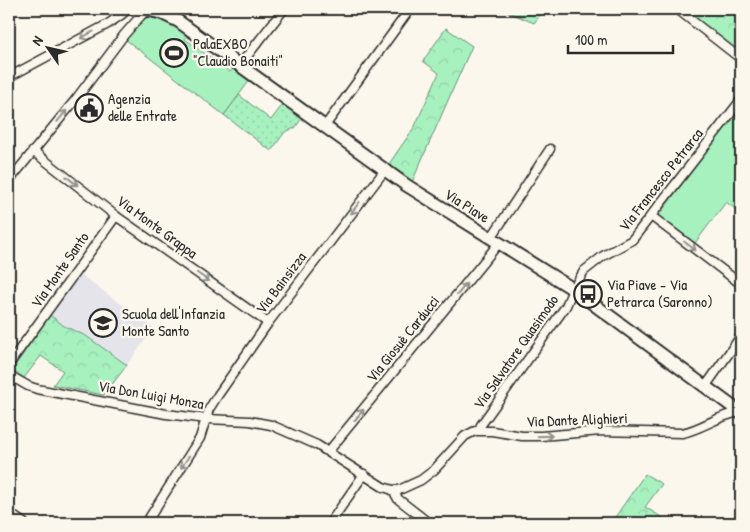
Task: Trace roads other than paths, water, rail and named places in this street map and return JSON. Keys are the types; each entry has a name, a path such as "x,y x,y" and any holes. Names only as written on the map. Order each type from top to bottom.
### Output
{"street":[{"path":"9,76 108,24 128,9"},
{"name":"Via Piave","path":"134,9 139,12 148,10 161,13 178,21"},
{"name":"Via Piave","path":"164,9 240,66 422,196 573,288 740,413"},
{"path":"240,66 284,9"},
{"path":"325,126 410,9"},
{"path":"677,9 741,59"},
{"path":"9,181 76,99 124,35 148,10"},
{"name":"Via Francesco Petrarca","path":"573,288 590,265 602,256 626,245 632,240 741,100"},
{"name":"Via Giosuè Carducci","path":"328,452 495,241 550,149"},
{"name":"Via Monte Grappa","path":"33,151 116,216 268,323"},
{"name":"Via Bainsizza","path":"146,523 200,438 209,409 218,395 268,323 385,170"},
{"name":"Via Monte Santo","path":"9,364 116,216"},
{"path":"651,216 741,284"},
{"name":"Via Salvatore Quasimodo","path":"479,430 566,306 573,288"},
{"path":"705,387 741,336"},
{"name":"Via Don Luigi Monza","path":"9,375 19,382 37,389 166,414 207,419 250,421 271,425 328,452"},
{"path":"718,418 726,402"},
{"name":"Via Dante Alighieri","path":"479,430 522,436 601,431 682,433 692,431 718,418 740,413"},
{"path":"328,452 383,487 393,490 405,488 427,476 465,436 470,432 479,430"},
{"path":"330,523 364,474"},
{"path":"393,490 398,499 429,523"},
{"path":"9,512 24,523"}],"place":[{"name":"PalaEXBO \"Claudio Bonaiti\"","path":"174,53"},
{"name":"Agenzia delle Entrate","path":"89,108"},
{"name":"Via Piave - Via Petrarca (Saronno)","path":"588,294"},
{"name":"Scuola dell'Infanzia Monte Santo","path":"103,323"}]}
